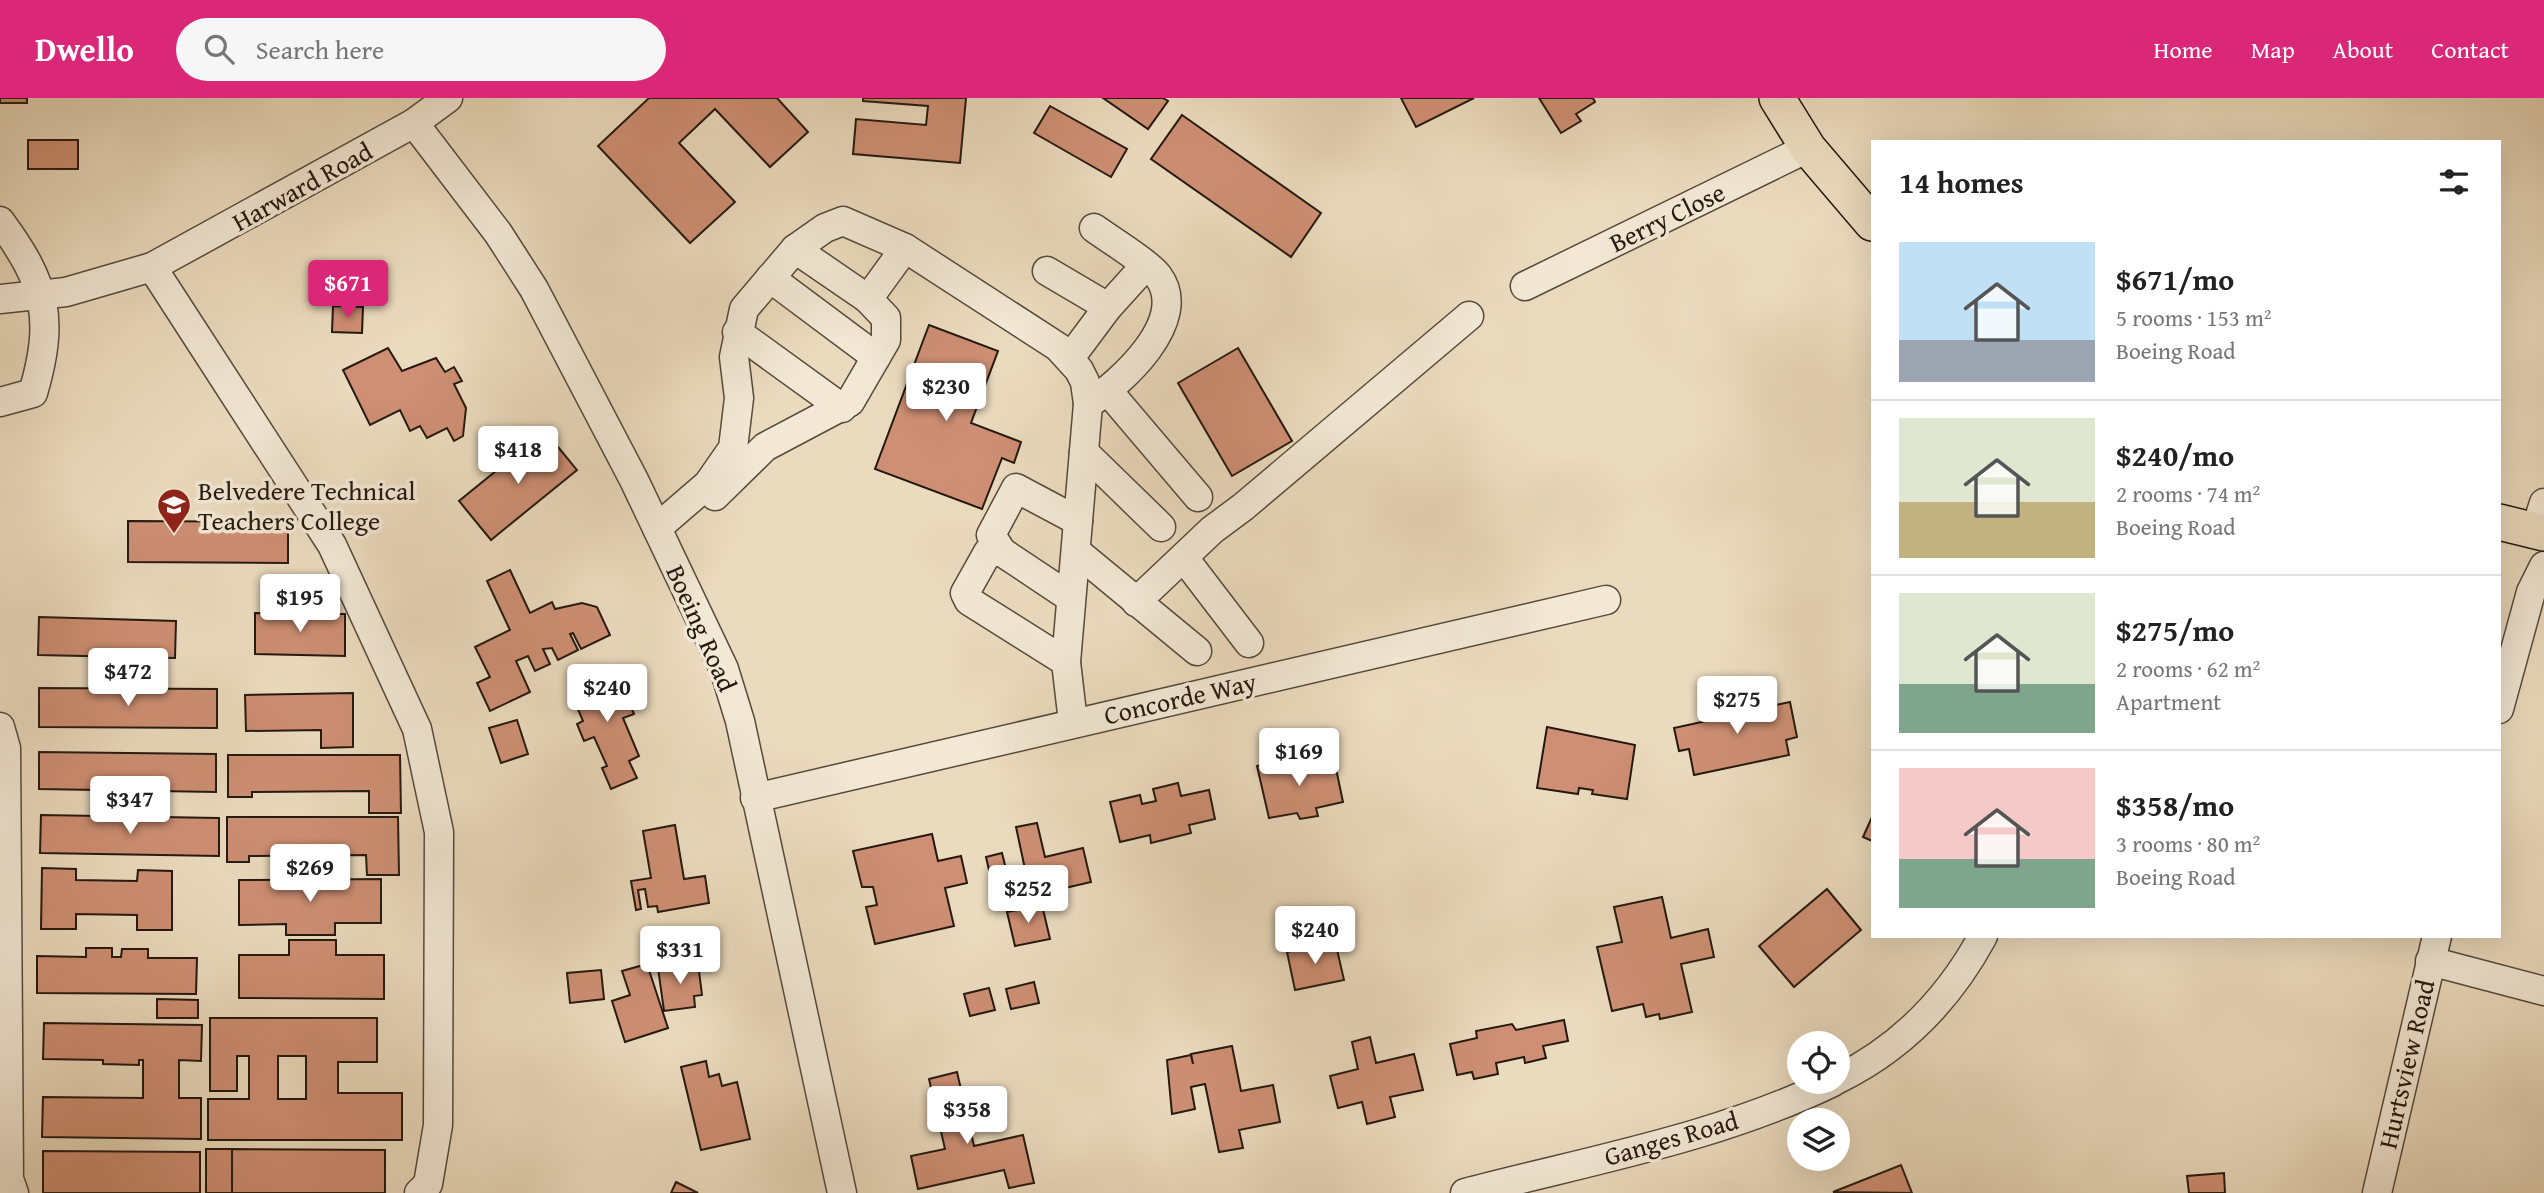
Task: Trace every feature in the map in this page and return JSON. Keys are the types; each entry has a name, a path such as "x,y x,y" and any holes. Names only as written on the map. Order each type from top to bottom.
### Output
{"main road":[{"path":"1777,98 1808,148 1871,222"},
{"path":"2501,522 2541,522"}],"street":[{"name":"Harward Road","path":"0,299 66,292 152,267 414,123 448,98"},
{"name":"Boeing Road","path":"414,123 498,233 534,289 661,537 733,694 842,1193"},
{"name":"Berry Close","path":"1525,286 1808,148"},
{"path":"0,221 25,255 43,295 43,358 33,393 0,402"},
{"path":"661,537 708,484 733,448 738,430 739,398 734,357 737,332 744,309 795,249 825,228 843,221 905,248 1043,337 1070,358 1098,398 1198,497"},
{"path":"1073,722 1066,662 1084,452 1098,398 1145,353 1165,316 1167,296 1158,276 1094,228"},
{"path":"867,299 905,248"},
{"path":"661,537 765,447 842,408 850,401 886,340 886,318 867,299 795,249"},
{"path":"1070,358 1108,307 1144,266"},
{"path":"152,267 332,545 417,729 439,832 438,1125 428,1184 419,1193"},
{"path":"1047,271 1108,307"},
{"path":"770,278 876,357"},
{"path":"1136,602 1212,530 1243,507 1469,316"},
{"path":"737,332 842,408"},
{"path":"738,430 765,447"},
{"path":"1084,452 1161,527"},
{"path":"1071,598 1002,552 991,535 1016,488 1078,521"},
{"path":"1002,552 988,552 965,593 966,597 1066,662"},
{"path":"1077,552 1196,652"},
{"path":"1184,558 1249,643"},
{"path":"2501,703 2538,593 2544,566"},
{"name":"Concorde Way","path":"755,798 1606,600"},
{"path":"0,727 6,748 9,1179 14,1193"},
{"name":"Ganges Road","path":"1850,1073 1864,1066 1909,1033 1948,990 1967,965 1982,938"},
{"path":"2433,949 2544,991"},
{"name":"Hurtsview Road","path":"2377,1193 2433,949"},
{"name":"Ganges Road","path":"1465,1193 1683,1137 1751,1116 1802,1094"}],"building":[{"path":"0,98 27,98 27,103 0,103"},
{"path":"649,98 777,98 808,132 770,167 715,109 679,143 735,202 690,243 598,146"},
{"path":"863,98 966,98 960,163 853,154 856,119 926,125 928,106 863,101"},
{"path":"1103,98 1163,98 1168,101 1148,129"},
{"path":"1401,98 1474,98 1416,127"},
{"path":"1539,98 1593,98 1595,102 1576,114 1581,121 1561,133"},
{"path":"1050,106 1127,149 1111,177 1034,133"},
{"path":"1182,115 1321,213 1291,257 1151,159"},
{"path":"28,140 78,140 78,169 28,169"},
{"path":"333,306 363,307 362,333 332,332"},
{"path":"929,325 998,351 971,423 1021,442 1014,463 1002,458 982,509 875,469"},
{"path":"388,348 402,371 436,358 445,372 454,367 462,381 454,384 466,408 463,436 454,441 447,428 427,438 420,426 410,431 400,410 370,425 343,370"},
{"path":"1238,348 1292,441 1232,476 1178,383"},
{"path":"545,431 577,470 491,540 459,501"},
{"path":"128,521 288,522 288,563 128,562"},
{"path":"510,570 530,613 552,602 555,609 582,603 597,607 610,635 581,649 573,633 570,634 578,650 558,660 552,648 543,649 550,664 535,671 528,656 516,661 530,692 490,711 477,683 490,677 475,647 510,630 487,581"},
{"path":"255,613 345,614 345,656 255,654"},
{"path":"39,617 176,621 175,658 38,655"},
{"path":"615,668 634,714 623,718 639,756 629,761 637,778 611,789 602,768 607,766 594,737 584,741 577,724 583,721 569,688"},
{"path":"39,688 217,689 217,728 39,727"},
{"path":"353,693 353,747 321,748 321,730 246,731 245,695"},
{"path":"1738,696 1741,712 1790,702 1797,737 1786,740 1789,755 1694,775 1689,749 1679,751 1674,728 1711,720 1707,703"},
{"path":"517,720 528,754 501,763 489,728"},
{"path":"1547,727 1635,745 1627,799 1592,794 1593,790 1579,788 1578,794 1537,788"},
{"path":"39,752 216,754 216,792 39,789"},
{"path":"228,755 400,755 401,813 369,813 369,791 252,792 252,797 228,797"},
{"path":"1288,759 1290,768 1334,759 1343,802 1316,808 1318,816 1300,819 1297,813 1269,818 1257,766"},
{"path":"1178,783 1181,796 1209,790 1215,819 1189,825 1191,833 1151,843 1150,835 1120,842 1110,802 1140,795 1142,804 1156,801 1153,789"},
{"path":"41,815 219,818 219,856 40,853"},
{"path":"227,817 398,817 399,875 367,875 366,855 249,856 249,862 227,862"},
{"path":"1871,819 1871,841 1863,837"},
{"path":"1037,823 1045,857 1083,848 1091,882 1035,895 1038,904 1019,908 1016,896 996,901 986,857 1002,853 1007,873 1025,869 1016,827"},
{"path":"675,825 684,879 705,876 709,903 658,912 657,906 648,907 645,889 638,890 641,909 636,910 631,881 651,878 643,831"},
{"path":"932,834 938,861 961,856 967,883 945,888 954,926 875,944 866,907 877,905 873,887 862,887 853,851"},
{"path":"42,868 76,869 76,880 137,881 138,870 172,871 172,930 137,930 137,915 76,914 76,929 41,929"},
{"path":"381,879 381,923 335,923 335,935 286,935 286,924 239,925 239,880"},
{"path":"1827,889 1861,930 1794,987 1759,946"},
{"path":"1662,897 1671,938 1708,929 1714,957 1681,964 1692,1012 1660,1019 1659,1014 1646,1017 1643,1004 1612,1011 1597,947 1622,942 1614,907"},
{"path":"1042,905 1050,939 1015,946 1007,912"},
{"path":"289,940 336,940 336,955 384,955 384,999 239,998 239,955 289,955"},
{"path":"1335,941 1344,980 1295,990 1287,952"},
{"path":"86,948 112,948 112,957 121,957 122,949 148,949 148,958 197,958 196,994 37,993 37,956 86,957"},
{"path":"698,963 702,995 694,996 695,1007 664,1011 658,968"},
{"path":"647,964 668,1028 625,1042 612,1001 630,995 622,971"},
{"path":"601,970 604,999 570,1003 567,973"},
{"path":"1034,982 1039,1003 1011,1009 1006,989"},
{"path":"989,988 995,1010 970,1016 964,994"},
{"path":"157,999 198,1000 198,1018 157,1018"},
{"path":"210,1018 377,1018 377,1062 338,1062 338,1093 402,1093 402,1140 208,1140 208,1099 249,1099 249,1056 237,1056 237,1091 210,1091","holes":["278,1056 306,1056 306,1099 278,1099"]},
{"path":"1564,1020 1568,1041 1543,1046 1546,1058 1525,1063 1524,1057 1496,1063 1498,1074 1474,1079 1472,1072 1457,1075 1450,1044 1477,1038 1476,1031 1512,1024 1516,1030"},
{"path":"44,1023 202,1025 201,1061 179,1060 179,1098 201,1098 201,1139 42,1137 43,1097 143,1098 143,1060 139,1060 139,1065 103,1064 103,1060 43,1059"},
{"path":"1370,1037 1376,1063 1414,1054 1423,1090 1390,1097 1395,1117 1367,1124 1362,1102 1338,1108 1330,1076 1358,1069 1352,1042"},
{"path":"1232,1046 1241,1091 1273,1085 1280,1122 1239,1130 1243,1148 1219,1152 1205,1084 1191,1087 1195,1109 1172,1114 1167,1060 1191,1055 1193,1064 1191,1054"},
{"path":"706,1061 709,1077 719,1074 722,1086 737,1082 750,1139 701,1150 681,1067"},
{"path":"957,1072 974,1146 1023,1135 1034,1183 1009,1188 1004,1170 918,1189 911,1156 945,1149 929,1079"},
{"path":"206,1149 232,1149 232,1193 206,1193"},
{"path":"232,1149 385,1150 385,1193 232,1193"},
{"path":"43,1151 200,1152 200,1193 43,1193"},
{"path":"1901,1165 1912,1193 1833,1192"},
{"path":"2224,1173 2225,1193 2189,1193 2187,1176"},
{"path":"676,1182 698,1193 671,1193"}],"place":[{"name":"Belvedere Technical Teachers College","path":"174,535"}]}
